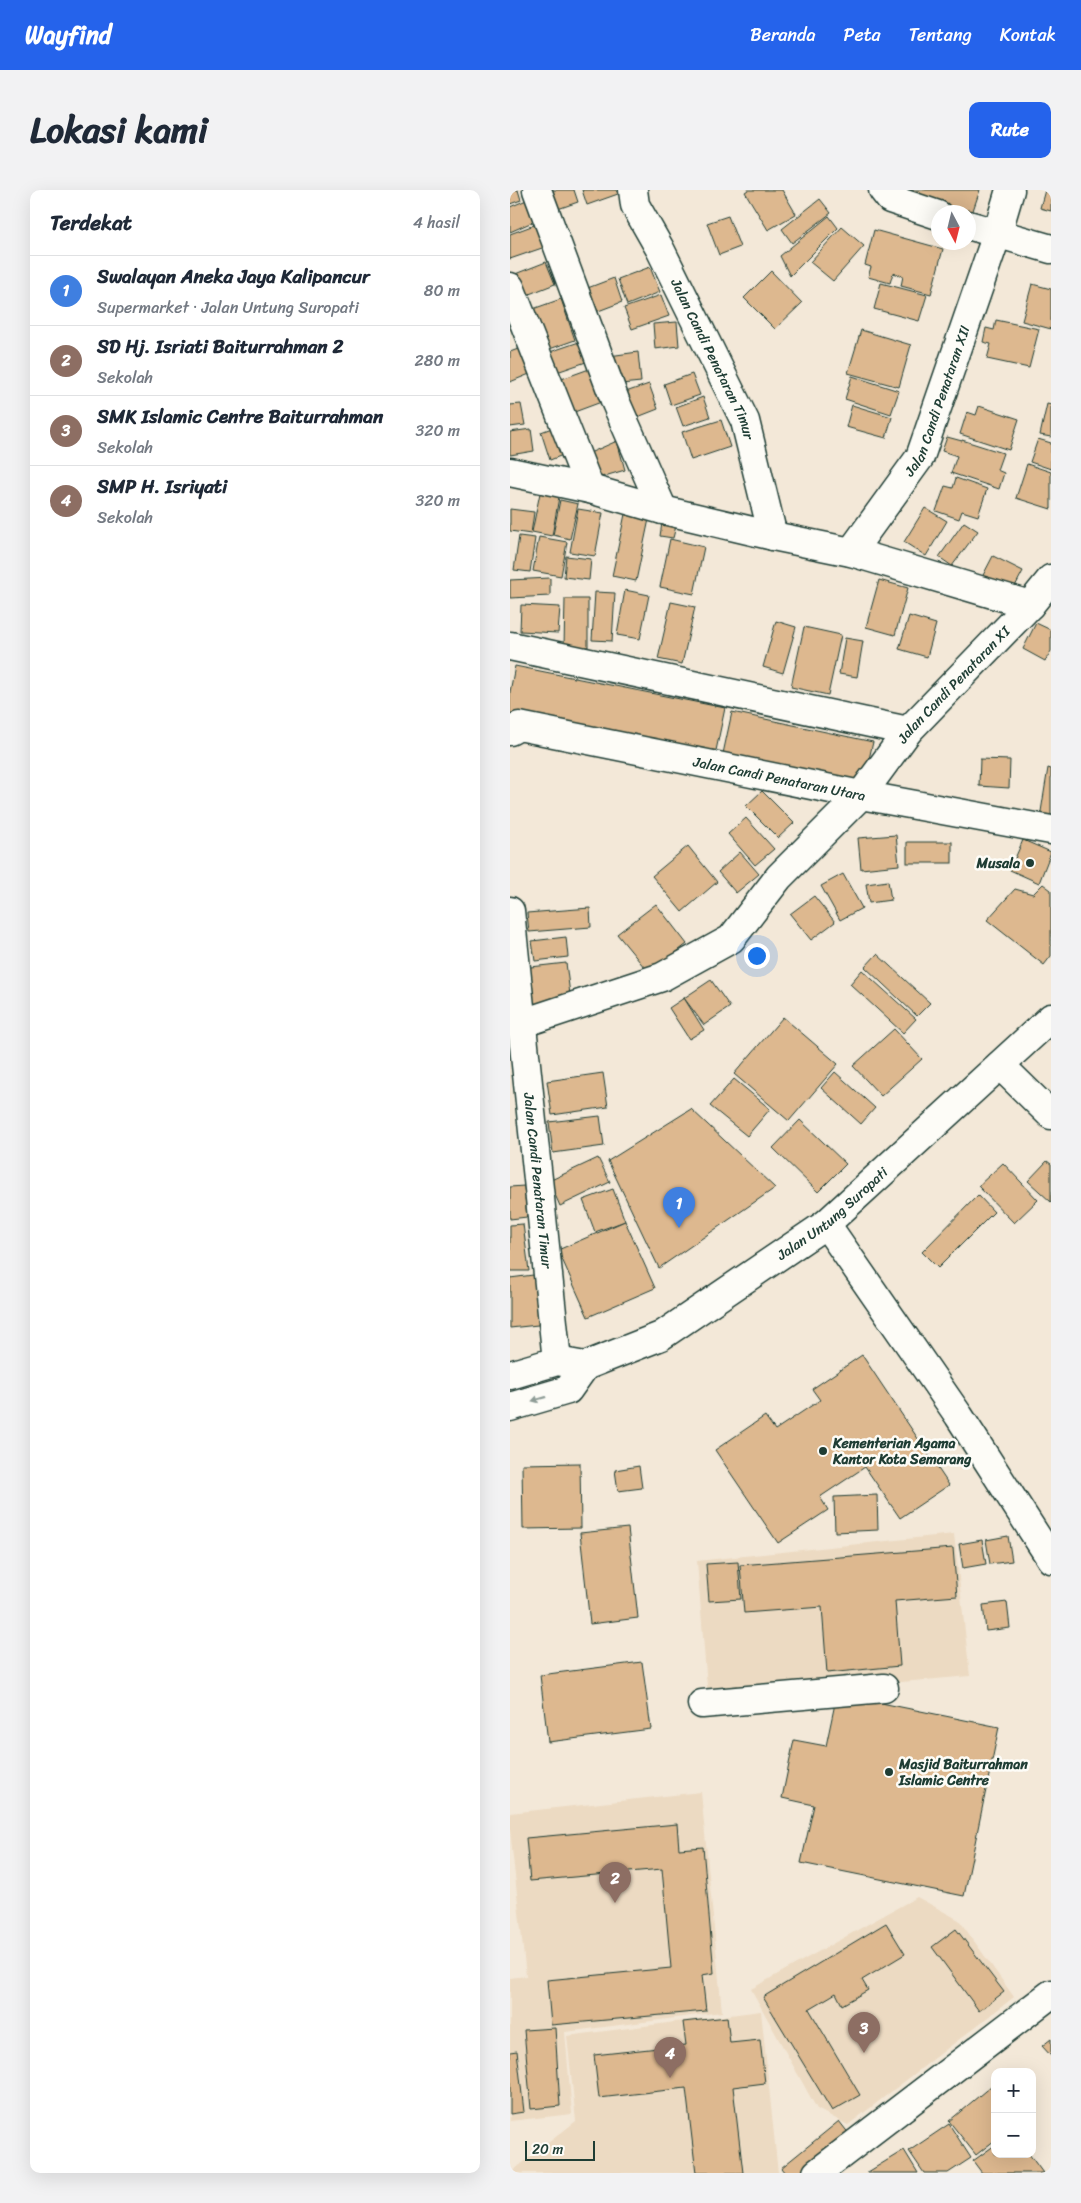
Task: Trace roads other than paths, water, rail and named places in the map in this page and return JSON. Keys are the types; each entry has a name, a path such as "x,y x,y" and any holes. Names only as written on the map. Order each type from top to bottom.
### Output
{"street":[{"path":"537,190 616,403 663,510"},
{"name":"Jalan Candi Penataran Timur","path":"633,190 635,205 660,249 745,421 773,536"},
{"path":"883,190 890,199 931,213"},
{"name":"Jalan Candi Penataran XII","path":"852,552 920,457 997,234 1010,190"},
{"path":"976,227 1051,249"},
{"path":"510,286 590,489"},
{"path":"510,472 590,489 663,510 773,536 852,552 1030,605"},
{"name":"Jalan Candi Penataran XI","path":"523,1023 662,977 731,939 778,877 861,794 908,731 1030,605 1051,579"},
{"path":"510,646 908,731"},
{"name":"Jalan Candi Penataran Utara","path":"510,731 519,726 1051,830"},
{"name":"Jalan Candi Penataran Timur","path":"510,911 557,1361"},
{"name":"Jalan Untung Suropati","path":"585,1366 661,1336 826,1224 1051,1018"},
{"path":"1000,1065 1051,1115"},
{"path":"826,1224 959,1416 1051,1559"},
{"path":"510,1375 557,1361 585,1366 568,1390 510,1407"},
{"path":"702,1704 884,1688"},
{"path":"817,2173 1051,1994"}],"place":[{"name":"Musala","path":"1030,863"},
{"name":"Swalayan Aneka Jaya Kalipancur","path":"679,1228"},
{"name":"Kementerian Agama Kantor Kota Semarang","path":"823,1451"},
{"name":"Masjid Baiturrahman Islamic Centre","path":"889,1772"},
{"name":"SD Hj. Isriati Baiturrahman 2","path":"615,1903"},
{"name":"SMK Islamic Centre Baiturrahman","path":"864,2053"},
{"name":"SMP H. Isriyati","path":"670,2078"}]}
